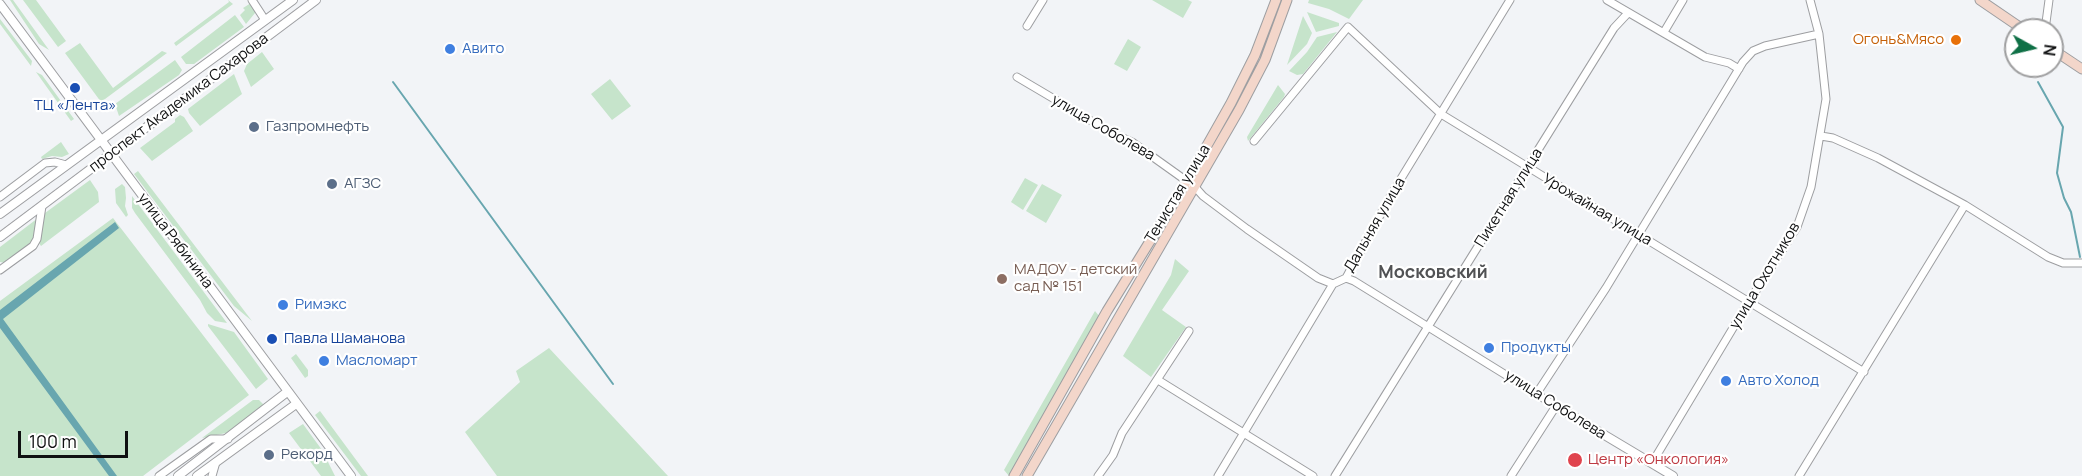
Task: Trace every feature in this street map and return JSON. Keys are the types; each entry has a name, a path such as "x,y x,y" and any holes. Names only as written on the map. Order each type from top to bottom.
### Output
{"main road":[{"name":"Тенистая улица","path":"1027,476 1191,184 1255,55 1276,0"},
{"name":"Тенистая улица","path":"1014,476 1107,311 1239,110 1265,60 1287,0"},
{"path":"1980,0 2006,18"},
{"path":"2064,57 2082,69"}],"street":[{"path":"252,0 265,20"},
{"name":"проспект Академика Сахарова","path":"0,214 293,0"},
{"name":"проспект Академика Сахарова","path":"0,237 316,0"},
{"path":"1027,26 1043,0"},
{"name":"Дальняя улица","path":"1218,476 1333,284 1346,278 1391,195 1510,0"},
{"path":"1606,0 1705,57 1729,63 1739,69"},
{"path":"1664,32 1683,0"},
{"name":"улица Охотников","path":"1652,463 1748,303 1797,227 1811,187 1826,99 1819,34 1810,0"},
{"path":"2047,18 2049,0"},
{"name":"улица Рябинина","path":"0,4 351,476"},
{"name":"Пикетная улица","path":"1335,476 1614,28 1628,13"},
{"name":"Урожайная улица","path":"1254,141 1348,27 1441,114 1864,372"},
{"path":"1537,393 1606,288 1743,62 1753,51 1765,46 1819,34"},
{"name":"улица Соболева","path":"1017,77 1110,132 1132,142 1191,184 1203,196 1247,229 1318,278 1333,284"},
{"path":"1821,136 1833,138 1878,158 1965,205 2048,257 2063,263 2082,263"},
{"name":"проспект Академика Сахарова","path":"0,197 45,163 55,162 66,165"},
{"path":"1799,476 1965,205"},
{"path":"0,270 33,246 37,238 42,206"},
{"name":"улица Соболева","path":"1346,278 1673,476"},
{"path":"1098,476 1113,455 1122,433 1189,331"},
{"path":"1158,380 1313,476"},
{"path":"177,476 288,392"},
{"path":"197,476 296,404"},
{"path":"1511,476 1556,406"},
{"path":"159,476 211,439 228,439"},
{"path":"212,476 216,462"}],"green space":[{"path":"10,0 13,0 49,50 39,44"},
{"path":"23,0 36,0 66,41 58,47"},
{"path":"228,0 233,4 176,46 174,43 229,2"},
{"path":"1152,0 1188,0 1192,2 1183,18"},
{"path":"1309,0 1363,0 1349,19 1329,9 1308,3"},
{"path":"251,3 255,13 246,24 240,15 245,10 243,8"},
{"path":"1307,12 1339,23 1339,26 1316,32"},
{"path":"235,15 244,27 194,64 186,64 181,57"},
{"path":"1303,16 1312,33 1307,44 1287,65"},
{"path":"0,19 32,61 31,66 0,24"},
{"path":"1337,32 1303,74 1297,75 1289,71 1307,52 1317,37"},
{"path":"1128,39 1141,47 1127,71 1114,64"},
{"path":"80,43 113,88 162,51 167,53 101,102 65,53"},
{"path":"262,52 274,69 251,87 244,71 247,64"},
{"path":"175,60 182,70 179,75 119,116 115,104"},
{"path":"36,72 42,75 74,119 71,121"},
{"path":"234,74 242,94 200,126 188,109"},
{"path":"610,79 631,106 612,120 591,94"},
{"path":"1278,85 1285,94 1284,97 1248,141 1247,137"},
{"path":"180,115 184,117 193,131 152,161 140,148 175,122"},
{"path":"61,142 69,154 42,159 41,157"},
{"path":"138,171 252,321 234,306 134,174"},
{"path":"1025,178 1038,185 1023,210 1011,202"},
{"path":"90,180 98,192 99,202 41,246 39,243 45,213"},
{"path":"122,184 125,187 125,206 128,215 126,217 116,203 115,189"},
{"path":"1042,184 1062,195 1046,223 1026,211"},
{"path":"132,196 227,323 215,321 207,313 200,300 135,213 132,208"},
{"path":"38,218 34,242 7,263 0,262 0,247"},
{"path":"113,218 249,395 143,476 0,476 0,301"},
{"path":"1175,259 1189,271 1162,310 1186,327 1151,377 1123,356 1171,275"},
{"path":"1095,311 1100,317 1009,476 1004,470"},
{"path":"208,324 234,332 268,379 256,389"},
{"path":"549,348 668,476 497,476 465,432 520,382 516,371"},
{"path":"296,354 308,370 308,376 305,378 291,358"},
{"path":"253,400 259,400 264,405 226,433 202,438"},
{"path":"320,411 368,476 361,476 315,415"},
{"path":"303,424 322,450 335,476 321,476 289,433"}],"water":[{"path":"115,222 119,228 3,319 117,476 109,476 0,328 0,310"}],"waterway":[{"path":"393,82 613,384"},
{"path":"2038,82 2063,127 2057,173 2064,198 2071,212 2080,257"}],"place":[{"name":"Огонь&Мясо","path":"1956,40"},
{"name":"Авито","path":"450,49"},
{"name":"ТЦ «Лента»","path":"75,88"},
{"name":"Газпромнефть","path":"254,127"},
{"name":"АГЗС","path":"332,184"},
{"name":"МАДОУ - детский сад № 151","path":"1002,279"},
{"name":"Римэкс","path":"283,305"},
{"name":"Павла Шаманова","path":"272,339"},
{"name":"Продукты","path":"1489,348"},
{"name":"Масломарт","path":"324,361"},
{"name":"Авто Холод","path":"1726,381"},
{"name":"Рекорд","path":"269,455"},
{"name":"Центр «Онкология»","path":"1575,460"}],"district":[{"name":"Московский","path":"1433,273"}]}
